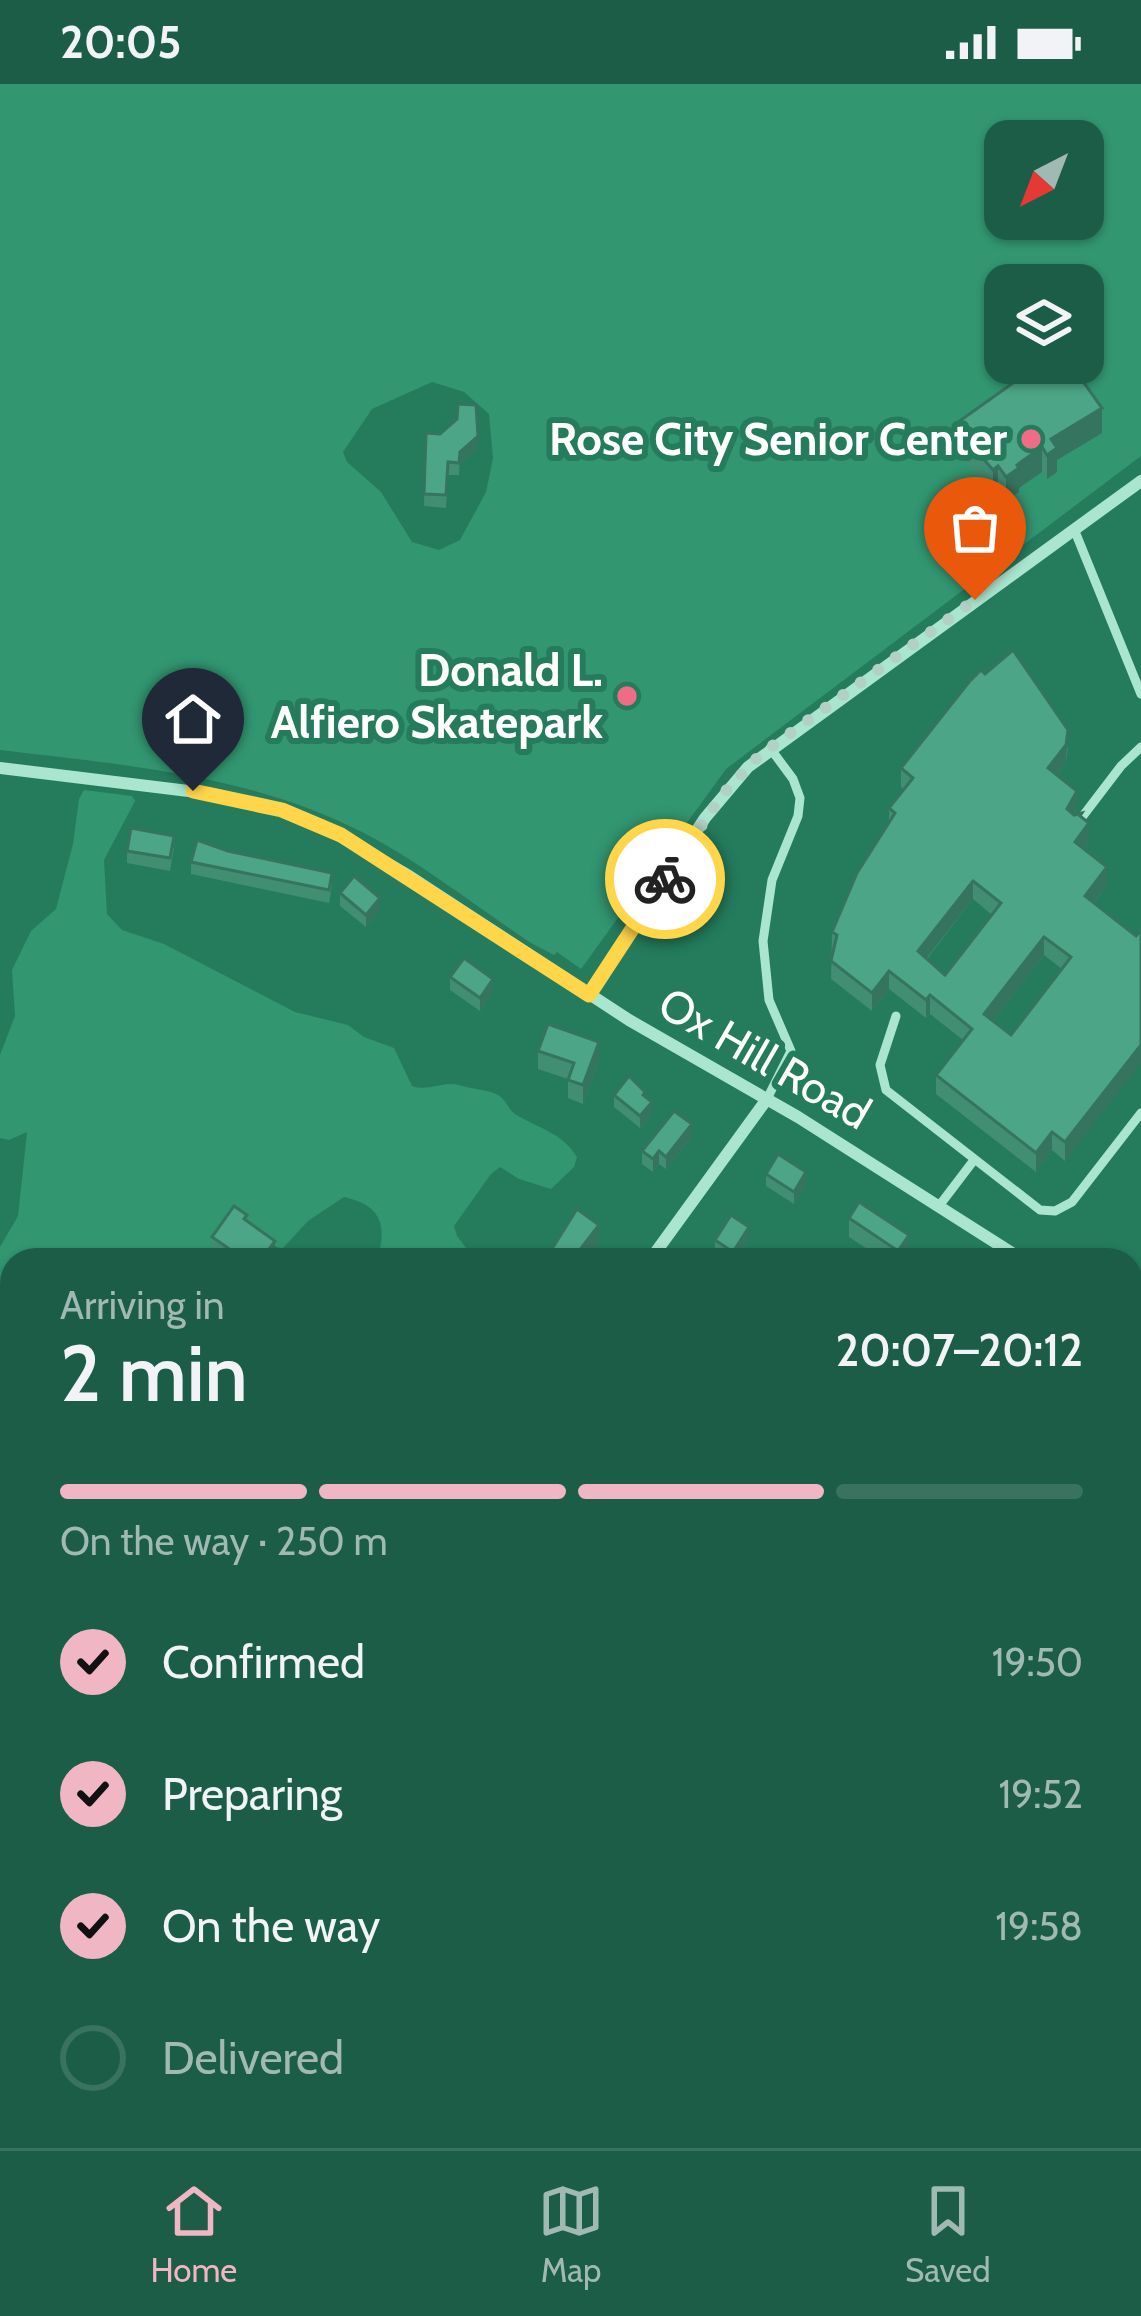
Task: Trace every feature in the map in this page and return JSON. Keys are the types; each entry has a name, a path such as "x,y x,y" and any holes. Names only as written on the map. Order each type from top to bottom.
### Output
{"street":[{"path":"589,995 705,818 740,775 770,748 1141,481"},
{"name":"Ox Hill Road","path":"0,768 213,794 299,815 364,848 589,995 767,1099 1004,1248"},
{"path":"659,1248 767,1099"}],"lane":[{"path":"1074,529 1141,694"},
{"path":"1076,825 1141,747"},
{"path":"767,1099 791,1051 769,1000 766,910 777,864 800,807 796,784 770,748"},
{"path":"896,1016 880,1065 883,1085 1036,1208 1060,1210 1072,1202 1141,1113"},
{"path":"939,1206 974,1160"}],"green space":[{"path":"0,84 1141,84 1141,456 726,769 581,969 557,952 554,955 531,943 381,842 317,812 229,784 0,750","holes":["432,382 464,392 489,414 493,458 486,492 460,540 439,550 412,542 381,492 347,462 343,452 372,409"]},
{"path":"84,790 132,796 135,801 104,860 107,914 122,930 164,944 295,1012 348,1025 394,1048 412,1086 453,1084 496,1094 515,1114 564,1142 577,1157 574,1167 551,1189 500,1167 454,1226 466,1248 380,1248 381,1227 374,1211 344,1197 308,1221 283,1248 267,1243 216,1248 0,1248 18,1216 27,1132 9,1140 0,1138 0,1055 15,1016 12,970 31,931 56,909"}],"building":[{"name":"Rose City Senior Center","path":"1012,384 1085,384 1102,408 1051,439 1057,448 1047,455 1042,447 1006,477 998,466 993,470 954,425"},
{"path":"458,404 476,405 478,436 460,452 459,463 448,462 446,495 424,494 426,433 440,434 457,419"},
{"path":"1013,650 1068,730 1066,745 1048,768 1077,791 1067,809 1074,815 1082,813 1089,823 1075,842 1107,867 1085,896 1136,936 1141,930 1141,1045 1065,1142 1052,1132 1036,1153 936,1075 972,1029 930,995 926,1000 889,971 872,993 831,961 837,935 832,932 857,873 895,813 889,808 913,778 901,768 969,682 981,670 985,674","holes":["973,881 1001,903 945,975 918,951","1044,937 1071,957 1011,1035 984,1014"]},
{"path":"131,828 174,836 170,858 127,851"},
{"path":"197,840 332,873 329,890 191,862"},
{"path":"354,876 380,898 366,915 340,893"},
{"path":"464,958 493,979 480,998 450,977"},
{"path":"548,1024 599,1042 583,1085 568,1080 574,1063 538,1051"},
{"path":"629,1076 652,1102 640,1116 614,1095"},
{"path":"674,1111 692,1124 666,1157 659,1151 653,1159 642,1151"},
{"path":"778,1154 806,1172 794,1192 766,1174"},
{"path":"859,1202 909,1235 900,1248 894,1248 849,1218"},
{"path":"234,1206 275,1241 270,1248 228,1248 212,1237"},
{"path":"577,1209 599,1225 581,1248 553,1248"},
{"path":"731,1215 749,1227 736,1248 715,1240"}],"way so far":[{"path":"665,879 723,794 760,755 975,600"}],"place":[{"name":"Rose City Senior Center","path":"1031,439"},
{"name":"Donald L. Alfiero Skatepark","path":"627,696"}],"route":[{"path":"193,791 299,815 341,835 589,995 665,879"}]}
